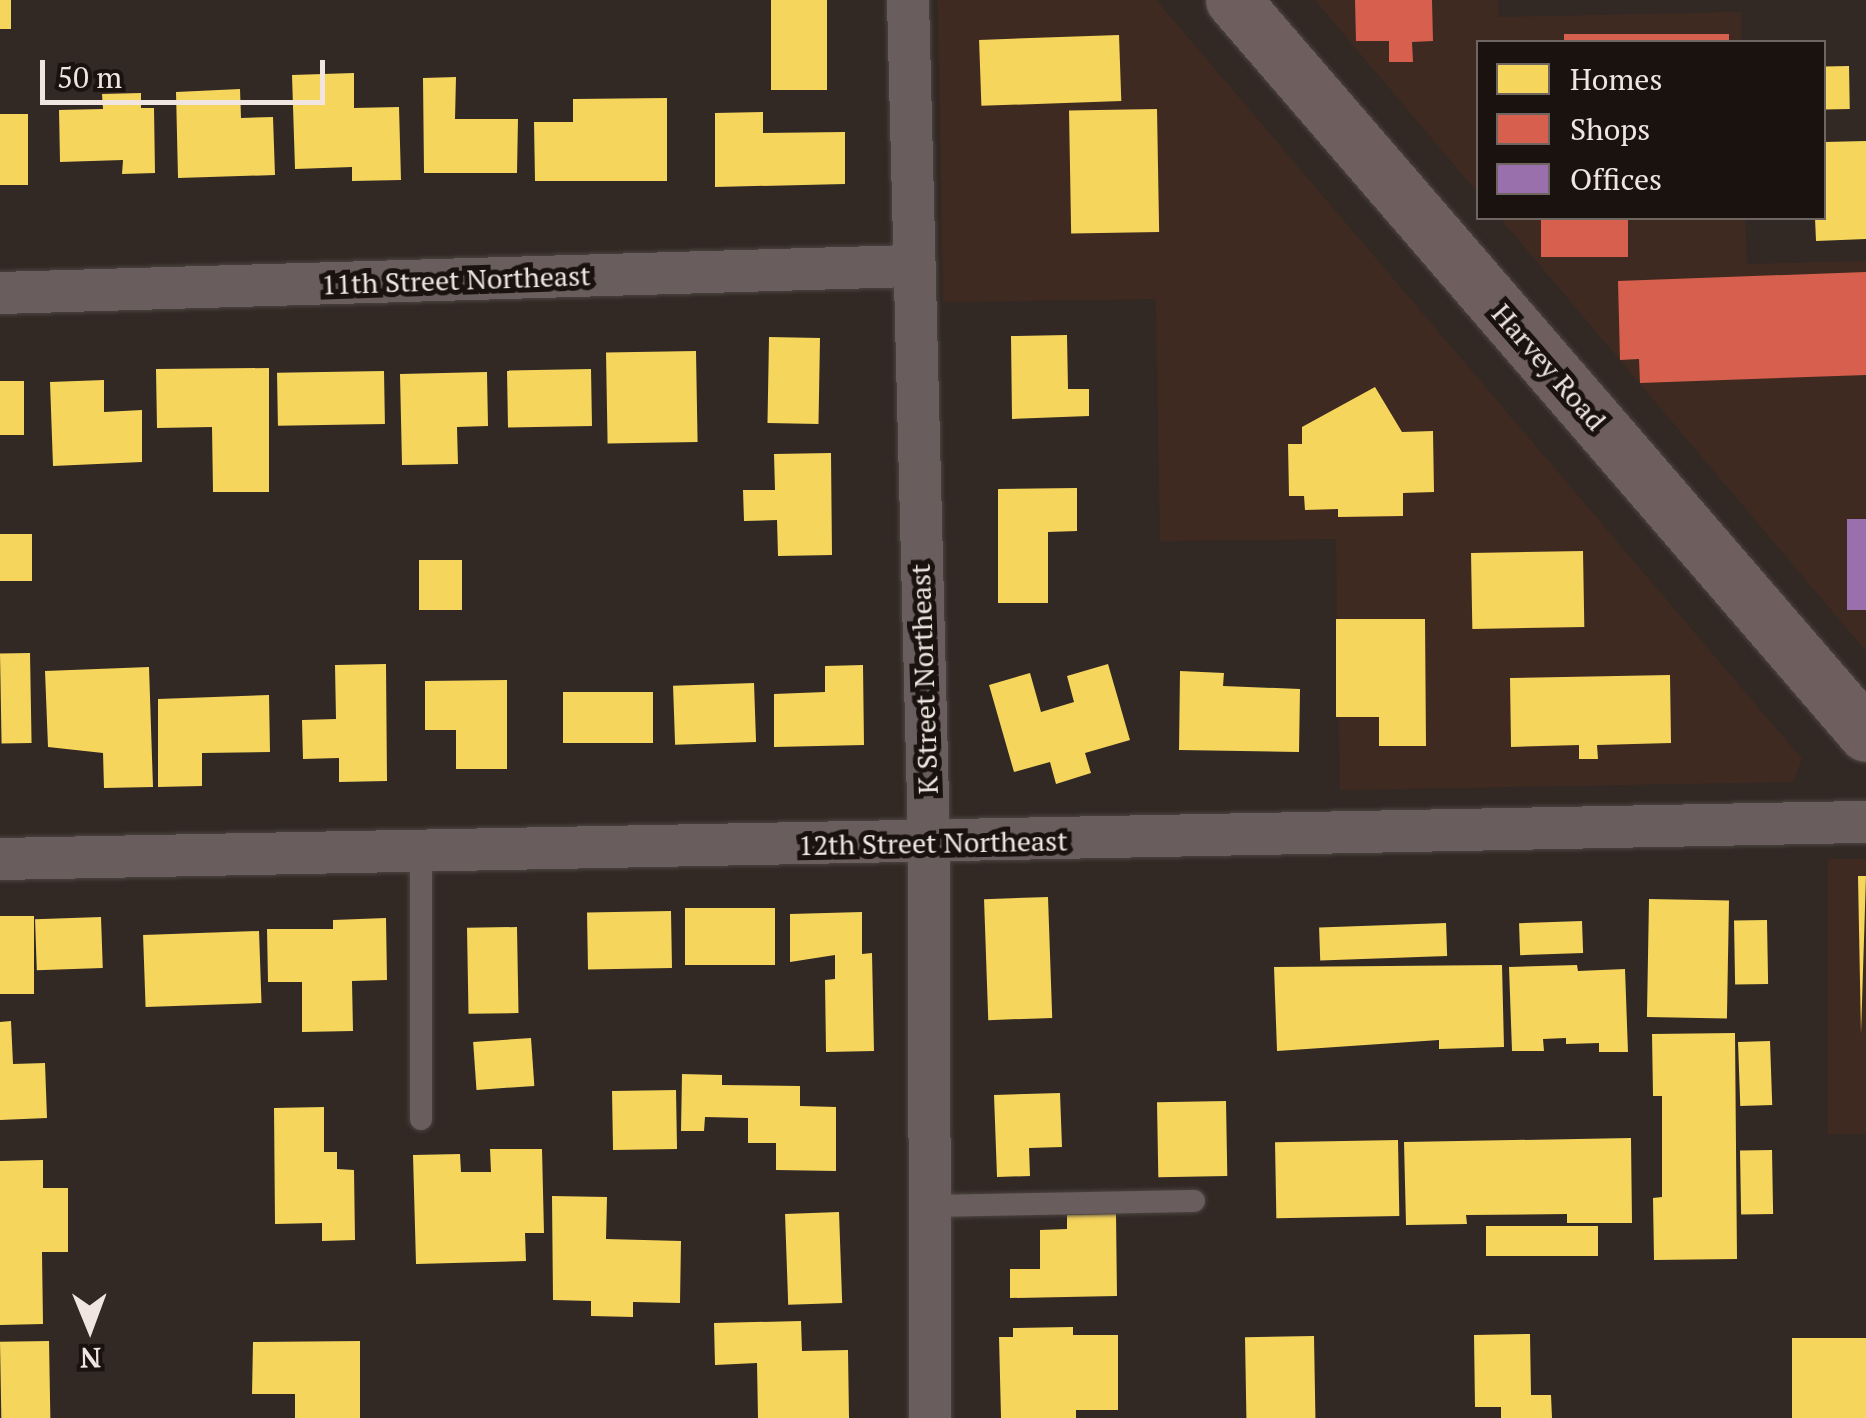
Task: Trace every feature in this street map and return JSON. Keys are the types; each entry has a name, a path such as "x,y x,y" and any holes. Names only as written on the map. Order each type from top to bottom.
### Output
{"main road":[{"name":"Harvey Road","path":"1233,0 1866,734"}],"street":[{"name":"K Street Northeast","path":"908,0 928,844 930,1418"},
{"name":"11th Street Northeast","path":"0,293 912,266"},
{"name":"12th Street Northeast","path":"0,859 928,844 1866,822"}],"lane":[{"path":"421,852 421,1119"},
{"path":"929,1206 1194,1200"}],"shaded area":[{"path":"938,0 1156,0 1802,759 1793,782 1340,790 1336,539 1160,541 1156,299 943,302"},
{"path":"1315,0 1498,0 1499,17 1741,12 1741,40 1476,40 1476,191"},
{"path":"1502,220 1745,220 1747,264 1866,261 1866,651"},
{"path":"1828,859 1866,859 1866,1134 1828,1134"}],"building: Homes":[{"path":"0,0 11,0 11,29 0,29"},
{"path":"771,0 827,0 827,90 771,90"},
{"path":"1119,35 1121,101 981,106 979,40"},
{"path":"1826,66 1849,66 1850,109 1826,109"},
{"path":"354,73 354,108 399,107 401,180 352,181 352,167 295,169 292,75"},
{"path":"456,77 455,119 518,119 517,173 424,173 423,78"},
{"path":"240,89 241,118 273,117 275,175 178,178 176,92"},
{"path":"141,93 141,108 154,108 155,173 122,174 123,160 60,162 59,110 103,109 102,94"},
{"path":"667,98 667,181 535,181 534,122 573,122 573,99"},
{"path":"1157,109 1159,232 1071,234 1069,111"},
{"path":"763,112 763,133 845,132 845,184 715,187 715,113"},
{"path":"0,114 28,114 28,185 0,185"},
{"path":"1866,141 1866,239 1816,241 1815,220 1826,220 1826,142"},
{"path":"1067,335 1068,389 1089,389 1089,416 1012,419 1011,336"},
{"path":"769,337 820,338 818,424 767,423"},
{"path":"696,351 698,442 608,444 606,353"},
{"path":"269,368 269,492 213,492 212,427 157,428 156,369"},
{"path":"591,369 592,426 508,427 507,370"},
{"path":"384,371 385,424 278,426 277,373"},
{"path":"487,372 488,426 457,427 458,464 402,465 400,374"},
{"path":"104,380 104,412 142,410 142,462 53,466 50,382"},
{"path":"0,381 24,381 24,435 0,435"},
{"path":"1375,387 1402,432 1433,431 1434,492 1403,493 1403,516 1338,517 1338,509 1305,510 1304,496 1289,496 1288,444 1302,444 1302,427"},
{"path":"831,453 832,555 778,556 777,520 744,521 743,490 775,490 774,454"},
{"path":"1077,488 1077,531 1048,532 1048,603 998,603 998,489"},
{"path":"0,534 32,534 32,581 0,581"},
{"path":"1583,551 1584,627 1472,629 1471,553"},
{"path":"419,560 462,560 462,610 419,610"},
{"path":"1336,619 1425,619 1426,746 1379,746 1379,717 1336,717"},
{"path":"30,653 32,743 2,744 0,654"},
{"path":"386,664 387,781 339,782 339,758 303,759 302,720 336,719 335,665"},
{"path":"1108,664 1130,740 1085,753 1091,773 1056,784 1050,762 1014,772 989,685 1030,673 1041,712 1074,702 1067,676"},
{"path":"863,665 864,745 774,747 774,694 825,692 825,666"},
{"path":"149,667 153,787 104,788 103,753 48,747 45,671"},
{"path":"1180,671 1224,673 1223,686 1300,689 1299,752 1179,750"},
{"path":"1670,675 1671,743 1597,745 1598,759 1579,759 1579,745 1511,747 1510,678"},
{"path":"507,680 507,769 456,769 456,730 425,730 425,681"},
{"path":"754,683 756,742 675,745 673,686"},
{"path":"563,692 653,692 653,743 563,743"},
{"path":"269,695 270,752 202,753 202,786 158,787 158,699"},
{"path":"1858,876 1866,876 1861,1034"},
{"path":"1048,897 1052,1018 988,1020 984,899"},
{"path":"1649,899 1729,900 1727,1018 1647,1017"},
{"path":"685,908 775,908 775,965 685,965"},
{"path":"671,911 672,968 588,969 587,912"},
{"path":"862,912 862,954 872,953 874,1051 826,1052 825,980 835,979 835,955 790,962 790,914"},
{"path":"0,916 34,916 34,994 0,994"},
{"path":"101,917 103,968 37,970 35,919"},
{"path":"386,918 387,980 352,981 353,1031 302,1032 302,982 268,982 267,929 333,929 333,920"},
{"path":"1767,920 1768,984 1735,985 1734,921"},
{"path":"1582,921 1583,953 1520,955 1519,923"},
{"path":"1446,923 1447,956 1320,960 1319,927"},
{"path":"517,927 519,1013 469,1014 467,928"},
{"path":"259,931 262,1003 146,1007 143,935"},
{"path":"1502,965 1504,1047 1439,1049 1439,1040 1277,1051 1274,967"},
{"path":"1577,965 1578,971 1625,969 1628,1052 1599,1052 1599,1043 1566,1044 1566,1038 1543,1039 1544,1051 1512,1051 1509,967"},
{"path":"11,1021 13,1064 45,1063 47,1118 0,1120 0,1022"},
{"path":"1735,1033 1737,1259 1654,1260 1653,1198 1662,1197 1662,1096 1653,1096 1652,1034"},
{"path":"531,1038 534,1086 476,1090 473,1042"},
{"path":"1770,1041 1772,1105 1740,1106 1738,1042"},
{"path":"682,1074 722,1075 722,1085 800,1086 800,1106 836,1107 836,1171 776,1170 776,1143 748,1143 748,1118 705,1117 704,1131 681,1131"},
{"path":"676,1090 677,1149 613,1150 612,1091"},
{"path":"1060,1093 1062,1147 1029,1148 1030,1176 997,1177 994,1095"},
{"path":"1226,1101 1227,1176 1158,1177 1157,1102"},
{"path":"324,1107 324,1152 337,1152 337,1169 354,1170 355,1240 322,1241 322,1223 275,1224 274,1108"},
{"path":"1631,1138 1632,1223 1567,1223 1567,1214 1466,1215 1467,1224 1406,1225 1404,1142"},
{"path":"1398,1140 1399,1216 1276,1218 1275,1142"},
{"path":"490,1149 542,1149 544,1233 525,1233 526,1261 416,1264 413,1155 460,1154 461,1172 491,1172"},
{"path":"1772,1150 1773,1214 1741,1215 1740,1151"},
{"path":"43,1160 43,1188 68,1188 68,1252 42,1252 43,1324 0,1325 0,1161"},
{"path":"552,1196 607,1197 606,1239 681,1241 680,1303 633,1302 633,1317 591,1316 591,1301 553,1300"},
{"path":"839,1212 842,1303 788,1305 785,1214"},
{"path":"1116,1214 1117,1296 1010,1298 1010,1269 1040,1269 1040,1230 1067,1229 1067,1215"},
{"path":"1486,1226 1598,1226 1598,1256 1486,1256"},
{"path":"801,1321 802,1351 848,1350 849,1418 758,1418 757,1363 715,1365 714,1323"},
{"path":"1073,1327 1073,1335 1118,1335 1118,1410 1076,1410 1076,1418 1001,1418 999,1337 1013,1337 1013,1328"},
{"path":"1530,1334 1531,1395 1551,1395 1552,1418 1501,1418 1501,1407 1475,1407 1474,1335"},
{"path":"1314,1336 1315,1418 1246,1418 1245,1337"},
{"path":"1792,1338 1866,1338 1866,1418 1792,1418"},
{"path":"49,1341 50,1418 1,1418 0,1342"},
{"path":"360,1341 360,1418 295,1418 295,1394 252,1394 253,1342"}],"building: Shops":[{"path":"1355,0 1432,0 1433,41 1412,42 1413,62 1389,62 1389,41 1356,41"},
{"path":"1564,34 1729,34 1729,40 1564,40"},
{"path":"1541,220 1628,220 1628,257 1541,257"},
{"path":"1866,272 1866,375 1640,383 1639,359 1620,360 1618,281"}],"building: Offices":[{"path":"1847,519 1866,519 1866,610 1847,610"}]}
